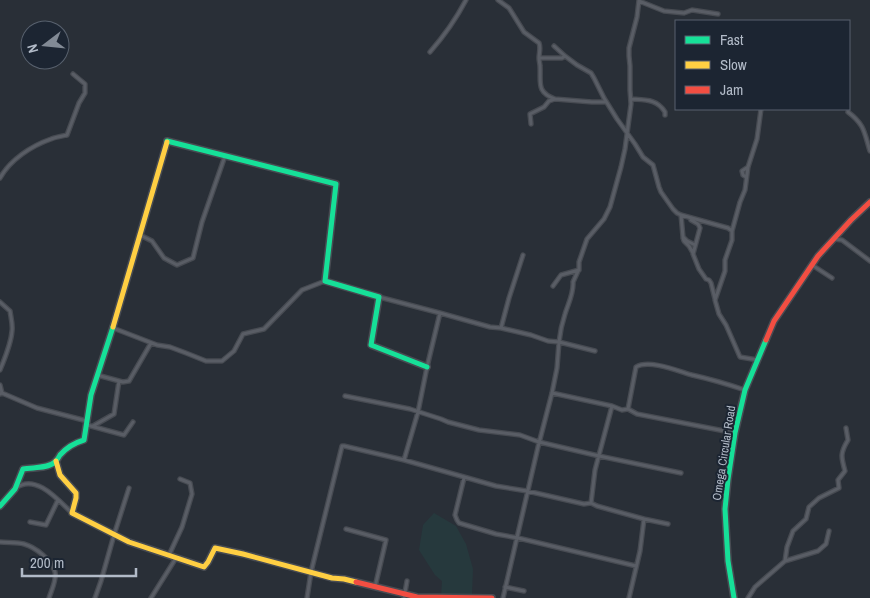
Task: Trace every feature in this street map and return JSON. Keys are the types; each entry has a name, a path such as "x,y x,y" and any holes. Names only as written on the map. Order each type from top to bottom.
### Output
{"street":[{"path":"430,52 466,0"},
{"path":"498,0 508,8 524,32 541,45 539,80 542,90 555,99"},
{"path":"503,598 518,538 527,491 552,393 557,368 559,342 563,320 571,297 572,282 579,269 587,239 604,219 610,207 625,149 631,104 628,56 638,17 639,0 664,11 684,13 692,10 718,14"},
{"path":"554,46 577,66 591,73 606,102 643,157 653,165 661,192 673,209 700,226 693,254"},
{"path":"539,58 562,58 565,56"},
{"path":"0,178 10,164 28,150 51,139 67,135 79,103 86,93 85,84 73,74"},
{"path":"531,124 530,114 555,99 606,102"},
{"path":"631,99 653,101 665,112 665,115"},
{"path":"715,300 732,240 732,231 740,202 746,190 748,166 757,139 761,110"},
{"path":"848,112 857,119 864,130 870,151"},
{"path":"15,489 23,469 43,467 56,461 64,449 74,442 84,440 91,395 121,302 167,141 336,184 325,281"},
{"path":"140,235 152,240 164,258 177,265 193,258 202,222 225,156"},
{"name":"Omega Circular Road","path":"734,598 728,561 725,509 735,433 745,390 774,321 812,265 851,220 870,202"},
{"path":"681,215 684,241 689,246 699,269 711,283 719,314 740,357 758,360"},
{"path":"688,218 728,228 732,231"},
{"path":"683,237 696,245"},
{"path":"834,240 842,240 870,261"},
{"path":"501,328 523,255"},
{"path":"812,265 832,278"},
{"path":"552,286 561,275 579,269"},
{"path":"113,328 206,361 222,361 234,351 243,334 264,329 302,290 325,281 490,328 501,328 595,351"},
{"path":"379,297 371,345 427,366"},
{"path":"0,302 10,311 12,333 0,370"},
{"path":"404,460 418,412 440,313"},
{"path":"97,375 123,382 129,381 151,343"},
{"path":"628,408 636,368 640,365 665,367 745,390"},
{"path":"93,426 114,414 119,381"},
{"path":"0,385 1,393 37,408 124,435 133,422"},
{"path":"552,393 612,406 622,410 628,408"},
{"path":"345,396 400,406 478,430 520,435 539,442 681,474"},
{"path":"591,503 595,470 612,406"},
{"path":"628,408 637,414 735,433"},
{"path":"785,561 787,547 793,531 806,520 809,507 819,498 839,488 838,480 846,471 841,456 848,440 846,428"},
{"path":"306,598 342,446 404,460 496,486 584,504 591,503 668,524"},
{"path":"56,461 60,475 76,493 72,513"},
{"path":"464,478 455,515 459,523 496,534 636,566"},
{"path":"169,555 182,527 192,494 190,483 180,479"},
{"path":"0,506 20,485 38,485 52,494 76,516 114,535 129,542 204,567 215,548 375,587 404,596 492,598"},
{"path":"95,598 102,581 129,488"},
{"path":"30,522 46,525 58,500"},
{"path":"629,598 640,551 644,519"},
{"path":"346,529 386,540 375,587"},
{"path":"748,598 755,587 785,561 818,551 826,544 829,531"},
{"path":"0,542 23,544 40,552 50,562 56,572 49,598"},
{"path":"151,598 176,558"},
{"path":"404,596 406,581"},
{"path":"505,587 524,591"}],"green space":[{"path":"434,513 456,526 466,544 473,569 472,594 460,596 441,595 442,581 435,575 419,550 423,525"}],"traffic: fast":[{"path":"167,142 336,184 325,281 379,297 371,345 427,367"},
{"path":"0,506 15,489 23,469 44,467 52,464 68,448 84,440 91,395 113,327"},
{"path":"734,598 728,561 725,509 728,479 735,433 745,390 766,340"}],"traffic: slow":[{"path":"113,327 167,142"},
{"path":"56,461 60,475 76,493 72,513 129,542 204,567 215,548 332,578 356,582"}],"traffic: jam":[{"path":"766,340 774,321 818,256 870,202"},
{"path":"356,582 417,597 492,598"}]}
